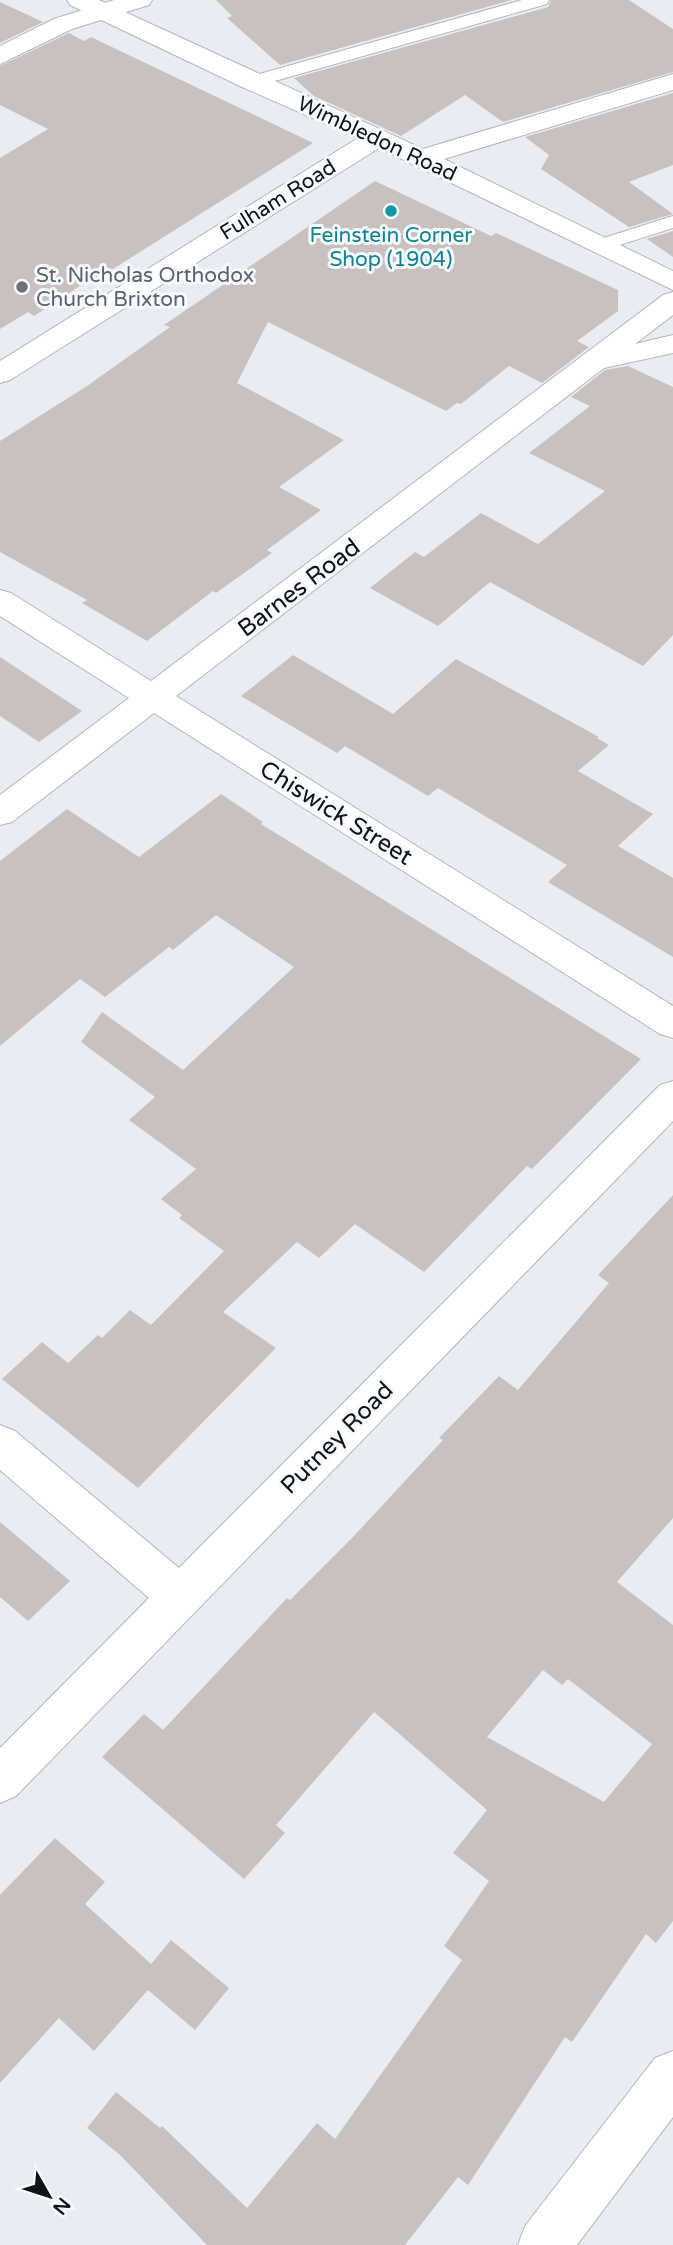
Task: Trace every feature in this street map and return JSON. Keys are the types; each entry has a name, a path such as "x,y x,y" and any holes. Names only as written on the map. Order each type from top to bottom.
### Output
{"street":[{"path":"0,56 63,24 90,5 140,0"},
{"name":"Wimbledon Road","path":"90,5 251,82 378,137 673,282"},
{"path":"421,158 673,82"},
{"name":"Fulham Road","path":"0,374 378,137"},
{"name":"Barnes Road","path":"0,813 673,300"},
{"name":"Barnes Road","path":"596,361 673,344"},
{"name":"Chiswick Street","path":"0,601 673,1024"},
{"name":"Putney Road","path":"0,1780 673,1096"},
{"path":"0,1444 180,1597"},
{"path":"544,2245 673,2076"}],"lane":[{"path":"251,82 541,0"},
{"path":"598,246 673,222"}],"building":[{"path":"216,0 512,0 280,65 227,18 232,16"},
{"path":"551,0 629,0 673,29 673,72 503,122 465,95 401,136 314,96 294,78 548,7"},
{"path":"0,2 43,22 0,43"},
{"path":"69,33 84,41 91,37 313,143 89,284 86,282 34,316 28,312 0,329 0,158 48,129 0,105 0,66"},
{"path":"673,93 673,165 629,182 673,214 629,227 541,169 549,155 525,137"},
{"path":"375,181 491,236 496,233 618,290 618,311 577,341 589,347 542,383 509,366 461,404 457,403 446,411 268,322 237,383 344,440 279,487 321,510 267,550 272,553 216,593 213,591 147,641 82,603 87,600 0,552 0,441 87,386 170,327 164,325"},
{"path":"673,231 673,257 647,239"},
{"path":"628,366 673,387 673,635 643,666 490,582 438,626 370,588 415,552 424,557 481,513 538,544 605,491 529,453 590,406 571,397 605,370"},
{"path":"293,655 393,714 456,659 599,737 597,738 609,745 578,771 653,814 618,846 673,878 673,957 548,882 567,865 438,788 428,796 345,746 337,753 241,696"},
{"path":"0,657 82,711 39,742 0,716"},
{"path":"221,794 263,822 261,824 641,1059 532,1169 527,1166 424,1272 355,1224 319,1258 297,1242 223,1312 276,1348 138,1488 2,1379 42,1342 68,1363 98,1335 102,1338 130,1310 151,1325 224,1251 179,1218 182,1215 161,1199 196,1169 129,1120 155,1097 81,1042 102,1012 183,1070 294,967 216,915 173,950 169,947 105,997 80,979 0,1046 0,861 67,809 139,857"},
{"path":"673,1195 673,1518 617,1582 673,1625 673,1921 656,1943 646,1934 572,2042 565,2037 468,2185 458,2177 405,2245 207,2245 120,2155 87,2128 116,2092 160,2128 162,2126 247,2208 317,2123 335,2139 462,1960 444,1946 489,1881 453,1853 487,1810 374,1712 276,1825 285,1833 244,1879 102,1757 144,1714 163,1730 287,1598 290,1600 353,1537 443,1440 439,1438 499,1376 518,1390 609,1283 598,1275","holes":["543,1670 562,1685 568,1679 652,1744 604,1802 487,1737"]},
{"path":"0,1522 70,1581 28,1621 0,1597"},
{"path":"55,1838 105,1882 85,1904 151,1964 171,1940 229,1988 195,2030 148,1990 94,2051 59,2018 0,2083 0,1895"}],"place":[{"name":"Feinstein Corner Shop (1904)","path":"391,211"},
{"name":"St. Nicholas Orthodox Church Brixton","path":"22,287"}]}
